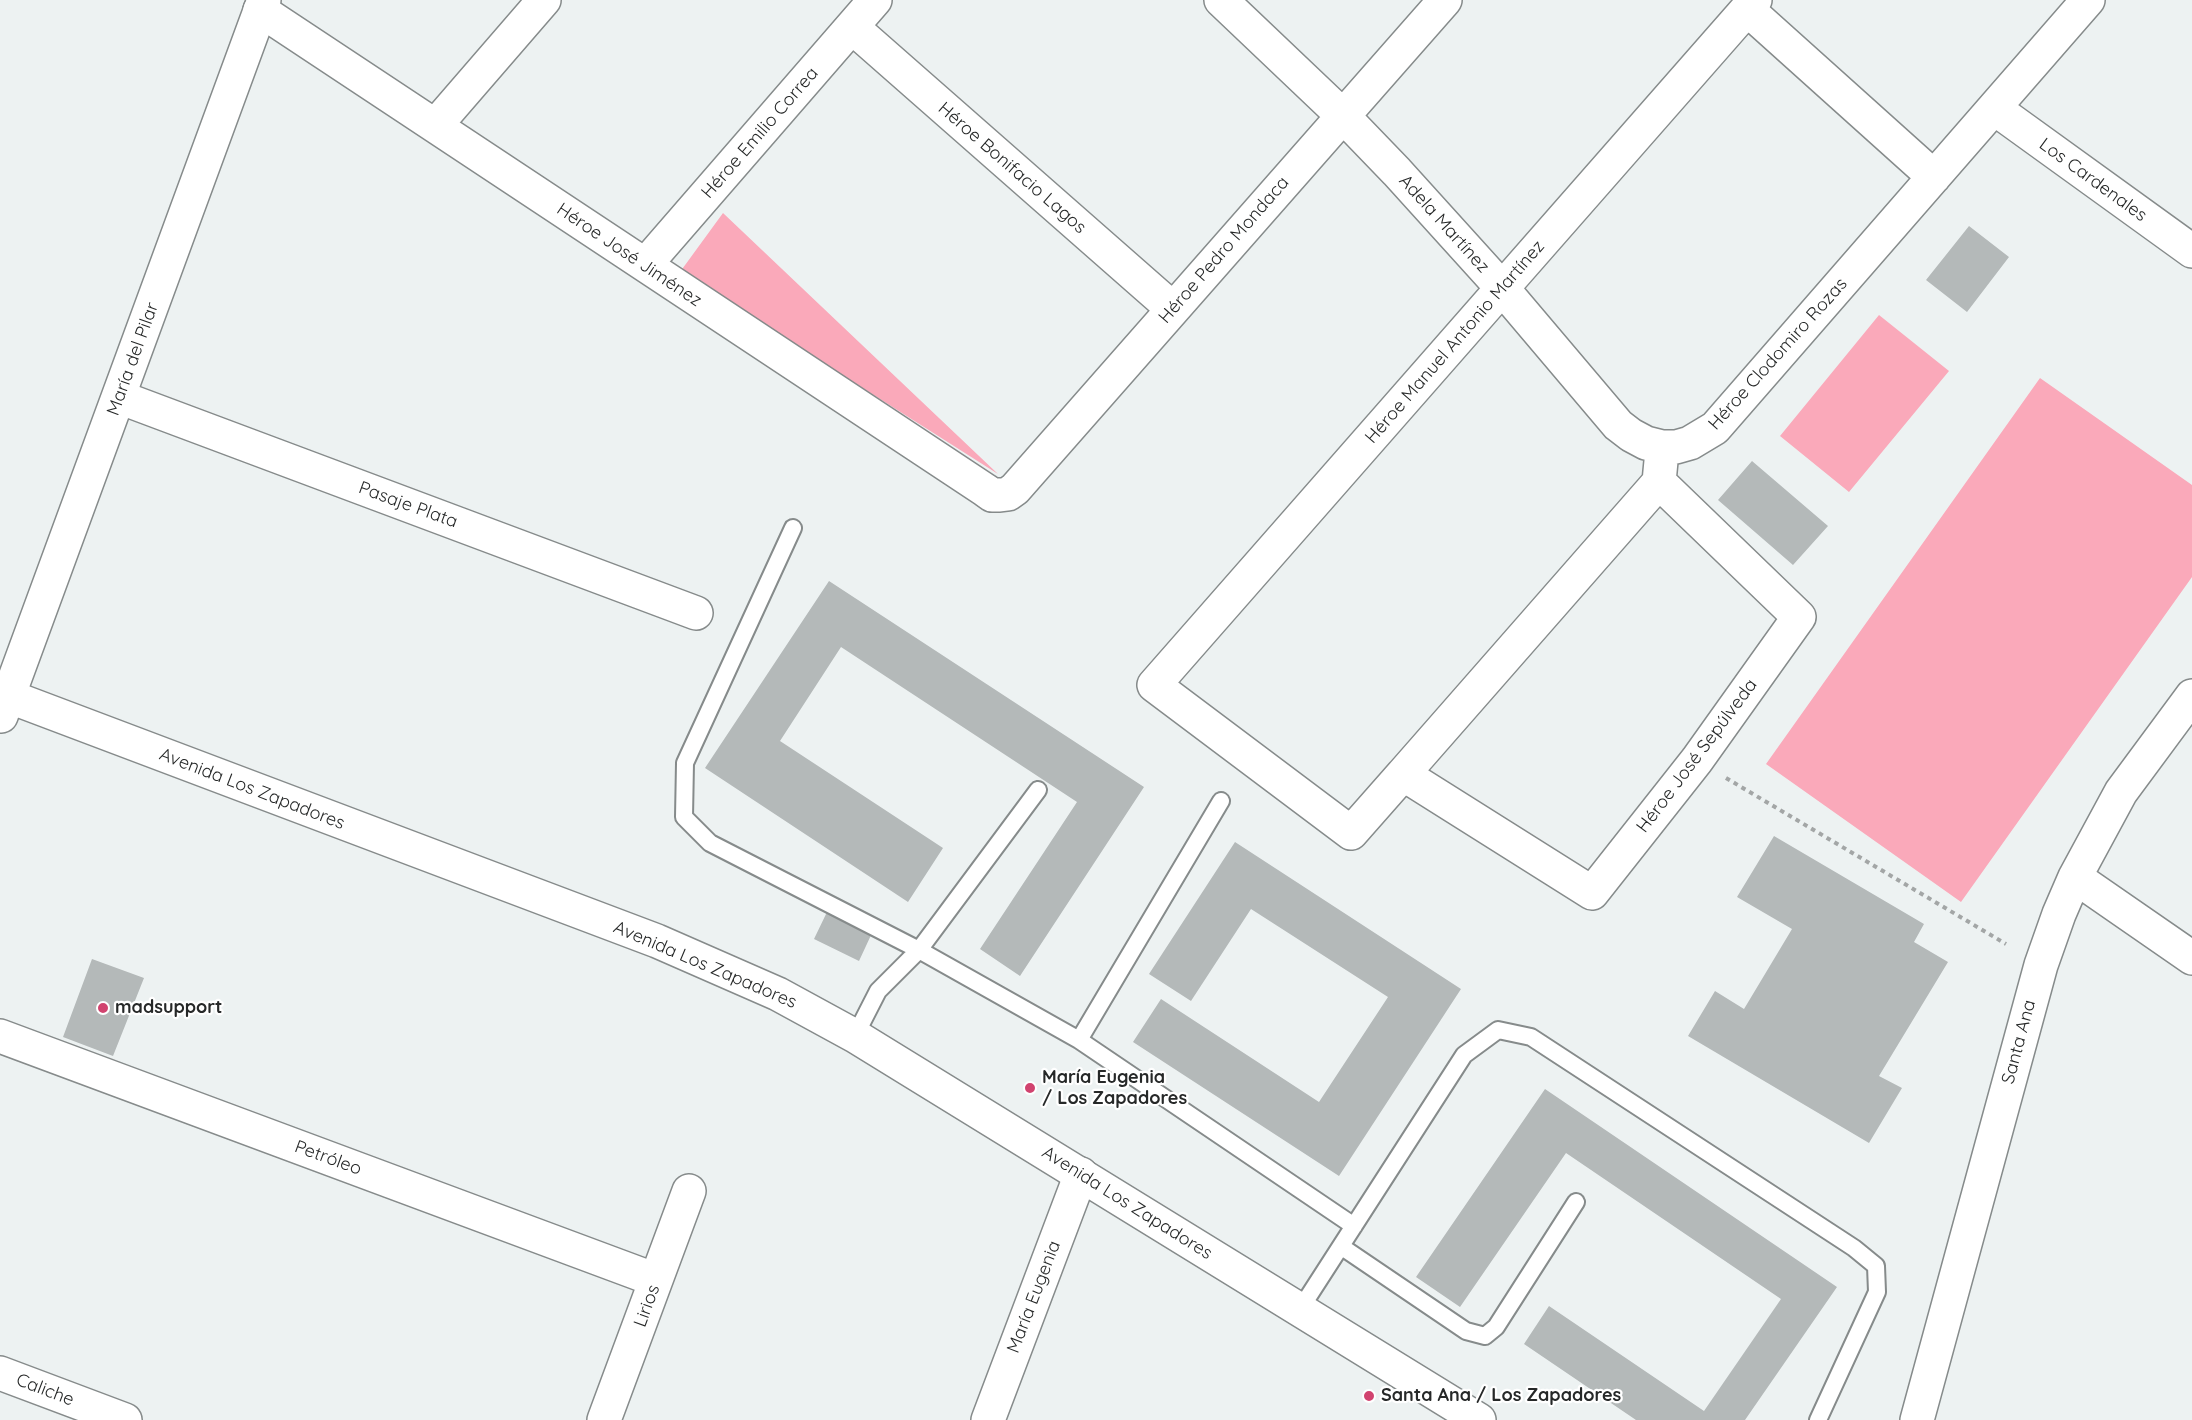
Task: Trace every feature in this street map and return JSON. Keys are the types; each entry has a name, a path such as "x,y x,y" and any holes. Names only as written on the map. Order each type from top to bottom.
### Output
{"street":[{"path":"435,126 544,0"},
{"name":"Héroe Emilio Correa","path":"645,265 875,0"},
{"name":"Adela Martínez","path":"1221,0 1343,116 1397,172 1502,288 1618,424 1631,435 1646,443 1662,447"},
{"name":"Héroe Pedro Mondaca","path":"1000,495 1008,494 1015,489 1445,0"},
{"name":"Héroe Clodomiro Rozas","path":"1662,447 1676,447 1690,443 1715,428 2088,0"},
{"name":"Héroe José Jiménez","path":"262,5 435,126 992,495 1000,495"},
{"name":"María del Pilar","path":"3,703 119,398 262,5"},
{"path":"1751,5 1934,177"},
{"name":"Héroe Manuel Antonio Martínez","path":"1403,774 1351,832 1154,685 1751,5"},
{"name":"Héroe Bonifacio Lagos","path":"852,27 1173,309"},
{"name":"Los Cardenales","path":"1994,108 2192,251"},
{"name":"Pasaje Plata","path":"119,398 696,613"},
{"path":"1403,774 1659,482 1662,447"},
{"name":"Héroe José Sepúlveda","path":"1403,774 1592,893 1697,760 1799,617 1659,482"},
{"name":"Santa Ana","path":"1917,1420 2041,965 2074,877 2121,792 2192,696"},
{"name":"Avenida Los Zapadores","path":"3,703 657,941 778,994 855,1036 1479,1420"},
{"path":"2074,877 2192,958"},
{"name":"Petróleo","path":"0,1036 656,1280"},
{"name":"María Eugenia","path":"988,1420 1081,1174"},
{"name":"Lirios","path":"604,1420 689,1191"},
{"name":"Caliche","path":"0,1373 124,1420"}],"lane":[{"path":"793,528 685,763 684,818 710,843 919,950 1079,1040 1354,1226"},
{"path":"855,1036 878,991 919,950 1038,790"},
{"path":"1079,1040 1221,801"},
{"path":"1299,1311 1464,1055 1498,1030 1531,1037 1854,1248 1876,1266 1877,1292 1818,1420"},
{"path":"1342,1246 1466,1331 1485,1336 1496,1327 1576,1202"}],"path":[{"path":"1697,760 2007,944"}],"shaded area":[{"path":"723,213 998,474 680,272"},
{"path":"1879,315 1949,371 1849,492 1780,436"},
{"path":"2040,378 2192,485 2192,577 1961,902 1766,764"}],"building":[{"path":"1969,226 2009,257 1967,312 1926,280"},
{"path":"1752,461 1828,526 1793,565 1718,500"},
{"path":"829,581 1144,787 1020,976 980,949 1077,802 841,647 780,741 943,848 908,902 705,768"},
{"path":"1774,836 1924,924 1914,942 1948,962 1879,1076 1902,1088 1869,1143 1688,1036 1715,991 1744,1009 1792,929 1737,897"},
{"path":"1235,842 1461,989 1339,1176 1133,1042 1161,999 1319,1102 1388,997 1251,909 1191,1001 1149,974"},
{"path":"827,912 872,933 859,961 814,939"},
{"name":"madsupport","path":"92,959 144,978 113,1056 63,1037"},
{"path":"1545,1089 1837,1287 1745,1420 1636,1420 1524,1344 1549,1306 1704,1411 1781,1299 1566,1153 1460,1307 1416,1277"}],"place":[{"name":"madsupport","path":"103,1008"},
{"name":"María Eugenia / Los Zapadores","path":"1030,1088"},
{"name":"Santa Ana / Los Zapadores","path":"1369,1396"}]}
